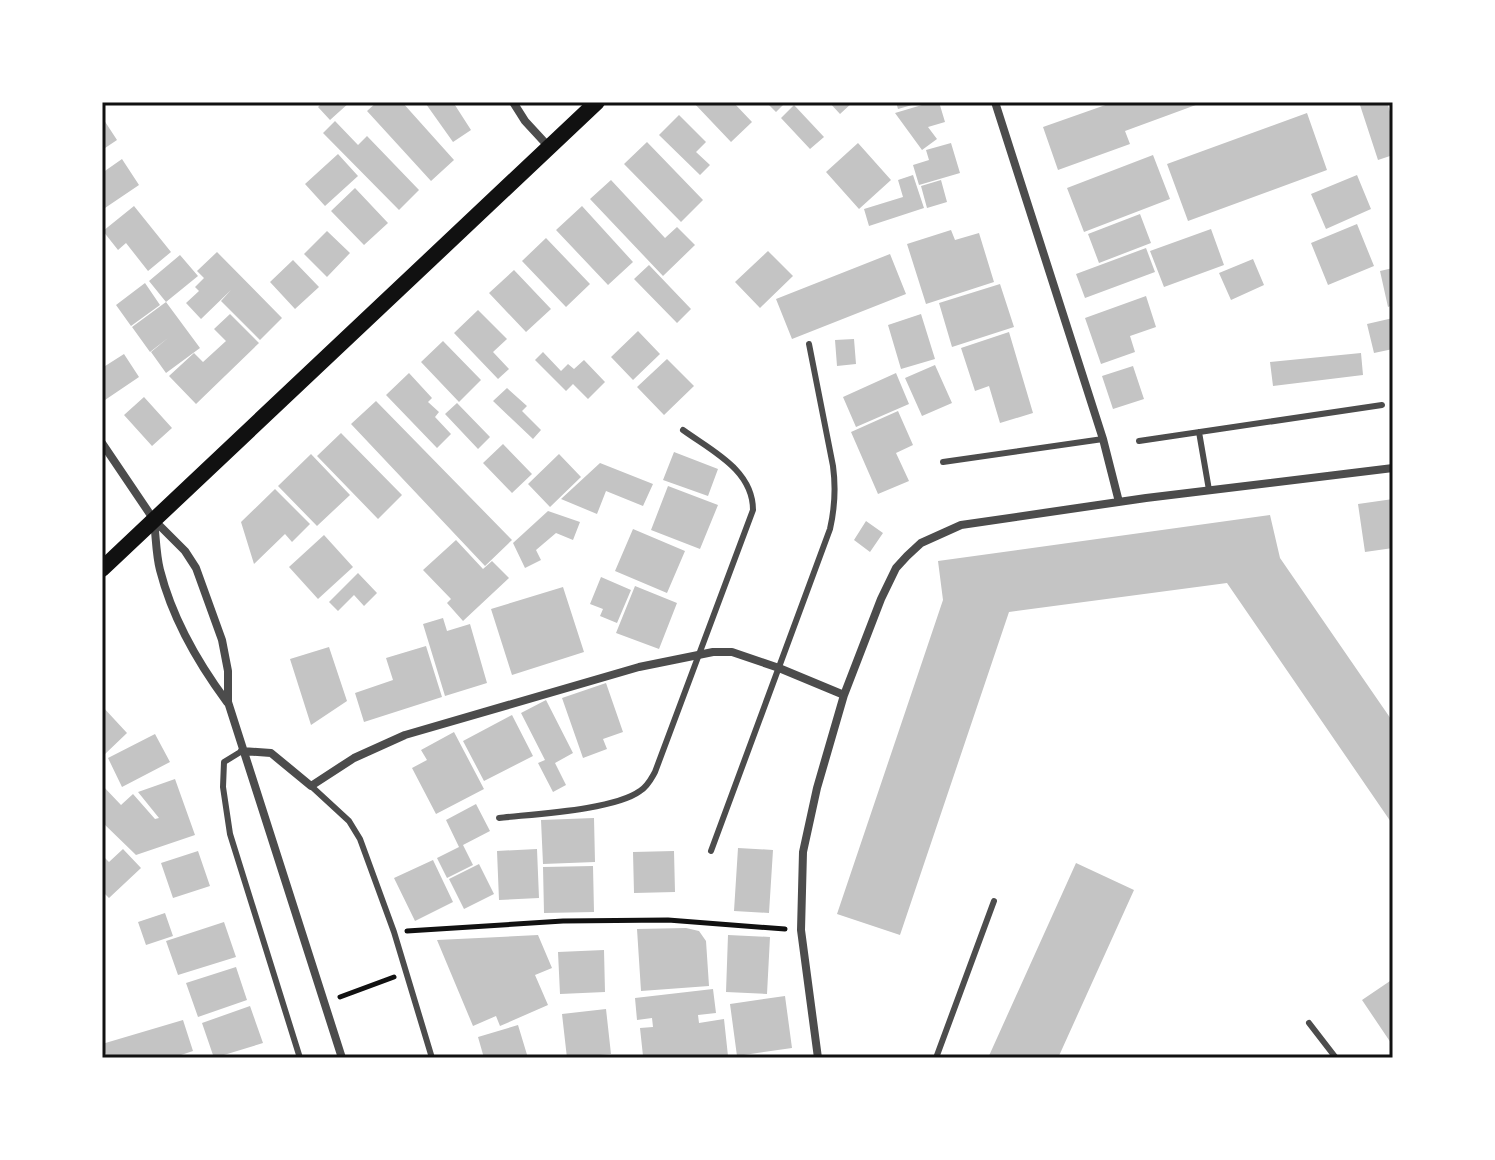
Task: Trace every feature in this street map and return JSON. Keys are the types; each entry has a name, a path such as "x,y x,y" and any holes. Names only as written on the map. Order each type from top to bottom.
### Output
{"main road":[{"path":"102,569 597,102"}],"street":[{"path":"513,102 549,148"},
{"path":"995,102 1103,439 1119,502"},
{"path":"102,443 154,520 185,551 196,568 222,640 228,671 228,702 242,751 342,1058"},
{"path":"818,1058 801,930 803,852 817,788 844,695 896,568 921,543 961,525 1393,468"},
{"path":"154,520 159,567 166,590 200,662 228,702"},
{"path":"242,751 271,753 311,786 354,758 405,735 574,684 699,655 732,652 844,695"}],"lane":[{"path":"711,851 830,529 835,499 833,466 809,344"},
{"path":"1139,441 1382,405"},
{"path":"499,818 615,802 639,793 655,772 751,519 753,502 746,479 740,472 683,430"},
{"path":"1199,432 1209,490"},
{"path":"943,462 1103,439"},
{"path":"242,751 224,762 222,773 230,834 300,1058"},
{"path":"311,786 349,821 360,839 394,932 432,1058"},
{"path":"936,1058 994,901"},
{"path":"1309,1023 1336,1058"}],"path":[{"path":"394,932 563,921 668,920 801,930"},
{"path":"324,1002 406,973"}],"building":[{"path":"323,102 350,102 330,120 318,107"},
{"path":"377,102 402,102 454,160 431,181 367,111"},
{"path":"453,102 471,130 453,142 426,104"},
{"path":"693,102 733,102 752,122 731,142"},
{"path":"766,102 786,102 776,112"},
{"path":"829,102 853,102 840,114"},
{"path":"896,102 919,102 919,103 898,109"},
{"path":"939,102 945,122 928,127 937,139 922,150 895,113"},
{"path":"1114,102 1204,102 1125,131 1130,144 1058,170 1043,127"},
{"path":"1359,102 1387,102 1393,121 1393,155 1378,160"},
{"path":"794,105 824,137 810,149 781,118"},
{"path":"1307,113 1327,170 1188,221 1167,164"},
{"path":"679,115 706,142 696,152 710,165 700,175 659,135"},
{"path":"102,117 117,140 102,150"},
{"path":"335,121 358,145 367,136 419,190 399,210 323,133"},
{"path":"647,142 703,200 681,222 624,164"},
{"path":"858,143 891,180 859,209 826,172"},
{"path":"951,143 960,173 919,185 913,165 929,160 926,150"},
{"path":"338,154 358,176 325,206 305,184"},
{"path":"1153,155 1170,199 1084,232 1067,188"},
{"path":"122,159 139,185 102,210 102,173"},
{"path":"913,175 924,208 869,226 864,209 903,197 898,180"},
{"path":"1357,175 1371,209 1326,229 1311,194"},
{"path":"611,180 665,238 677,227 695,245 663,276 590,199"},
{"path":"941,180 947,202 927,208 921,186"},
{"path":"355,188 388,223 364,245 331,211"},
{"path":"134,206 171,252 148,271 126,243 118,250 103,231"},
{"path":"582,206 633,262 608,285 556,230"},
{"path":"1140,214 1151,243 1099,263 1088,234"},
{"path":"1357,224 1374,266 1328,285 1311,243"},
{"path":"1211,229 1224,265 1164,287 1150,251"},
{"path":"951,230 955,240 979,233 994,282 926,304 907,244"},
{"path":"327,231 350,253 327,277 304,254"},
{"path":"546,238 590,284 566,307 522,261"},
{"path":"1146,248 1155,272 1085,298 1076,274"},
{"path":"768,251 793,276 760,308 735,282"},
{"path":"217,252 282,318 260,340 221,301 231,290 201,319 186,303 199,291 195,287 204,278 197,271"},
{"path":"890,254 906,294 792,339 776,299"},
{"path":"180,255 198,276 166,302 149,281"},
{"path":"1253,259 1264,285 1231,300 1219,273"},
{"path":"293,260 319,287 295,309 270,282"},
{"path":"649,265 691,309 677,323 634,279"},
{"path":"1393,268 1393,305 1388,307 1380,271"},
{"path":"514,270 551,309 526,332 489,293"},
{"path":"145,283 160,305 131,326 116,305"},
{"path":"1000,284 1014,327 952,347 939,303"},
{"path":"1146,296 1156,327 1130,336 1135,352 1101,364 1085,318"},
{"path":"166,302 200,348 166,373 151,352 168,338 150,352 132,327"},
{"path":"478,310 507,339 493,352 509,369 498,379 454,333"},
{"path":"230,314 259,343 196,404 169,376 194,353 203,362 226,341 214,329"},
{"path":"921,314 935,359 901,369 888,325"},
{"path":"1393,318 1393,349 1374,353 1367,324"},
{"path":"638,331 660,354 633,380 611,357"},
{"path":"1009,332 1033,413 1000,423 989,386 975,391 961,348"},
{"path":"854,339 856,364 837,366 835,340"},
{"path":"443,341 481,380 459,402 421,362"},
{"path":"543,352 561,371 568,364 574,369 584,360 605,382 588,399 573,384 566,391 535,360"},
{"path":"1361,353 1363,375 1273,386 1270,362"},
{"path":"124,354 139,377 105,400 102,396 102,368"},
{"path":"667,359 694,386 664,415 637,387"},
{"path":"935,365 952,403 922,416 905,378"},
{"path":"1133,366 1144,399 1113,409 1102,376"},
{"path":"409,373 432,398 428,402 439,412 435,417 451,434 437,448 386,395"},
{"path":"896,373 909,404 856,427 843,397"},
{"path":"507,388 527,406 522,411 541,430 533,439 493,401"},
{"path":"144,397 172,428 152,446 124,415"},
{"path":"376,401 512,540 485,566 351,424"},
{"path":"457,403 490,437 478,449 445,414"},
{"path":"898,411 913,445 896,453 909,481 878,494 851,432"},
{"path":"341,433 402,495 378,519 317,456"},
{"path":"503,444 532,474 512,493 483,463"},
{"path":"674,452 718,469 708,496 663,480"},
{"path":"311,454 350,495 317,526 278,486"},
{"path":"559,454 581,477 550,507 528,484"},
{"path":"600,463 653,484 643,506 606,491 597,514 561,499"},
{"path":"668,486 718,505 700,549 651,530"},
{"path":"275,489 310,524 292,542 285,534 254,564 241,522"},
{"path":"1393,499 1393,548 1365,552 1358,504"},
{"path":"548,511 580,522 573,540 556,533 536,550 541,560 525,568 513,543"},
{"path":"1270,515 1280,558 1393,722 1393,825 1227,583 1009,612 900,935 837,914 943,600 938,561"},
{"path":"866,521 883,533 870,552 854,540"},
{"path":"633,529 685,551 667,593 615,571"},
{"path":"324,535 353,567 318,599 289,567"},
{"path":"456,540 483,569 492,561 509,578 463,621 447,603 451,599 423,570"},
{"path":"358,573 377,593 364,606 354,595 338,611 329,602"},
{"path":"601,577 631,590 617,623 600,616 603,609 590,604"},
{"path":"635,586 677,603 659,649 616,633"},
{"path":"563,587 584,652 512,675 491,609"},
{"path":"443,618 447,631 470,624 487,683 445,696 423,624"},
{"path":"426,646 442,697 364,722 355,693 393,680 386,658"},
{"path":"329,647 347,701 311,725 290,659"},
{"path":"606,683 623,732 603,739 607,749 583,758 562,698"},
{"path":"546,700 573,753 555,763 566,785 553,792 538,763 545,760 521,713"},
{"path":"102,706 127,733 104,755 102,753"},
{"path":"512,715 533,756 484,781 463,741"},
{"path":"454,732 484,789 436,814 412,768 427,760 421,750"},
{"path":"155,734 170,762 122,787 108,758"},
{"path":"175,779 195,835 136,855 102,822 102,785 121,805 133,794 155,819 159,818 138,792"},
{"path":"476,804 490,831 463,845 473,865 447,878 437,858 459,847 446,820"},
{"path":"594,818 595,862 543,864 541,820"},
{"path":"738,848 773,850 769,913 734,911"},
{"path":"123,849 141,868 109,898 102,891 102,855 109,862"},
{"path":"537,849 539,898 499,900 497,851"},
{"path":"198,851 210,886 173,898 161,863"},
{"path":"674,851 675,892 634,893 633,852"},
{"path":"433,860 453,902 415,921 394,878"},
{"path":"1076,863 1134,890 1058,1058 988,1058"},
{"path":"479,864 494,894 464,909 449,879"},
{"path":"593,866 594,912 544,913 543,867"},
{"path":"165,913 173,936 146,945 138,922"},
{"path":"224,922 236,957 178,975 166,941"},
{"path":"686,928 699,931 706,941 709,986 641,991 637,929"},
{"path":"538,935 552,968 535,975 548,1005 500,1026 496,1016 473,1026 437,940"},
{"path":"728,935 770,937 767,994 726,992"},
{"path":"604,950 605,992 560,994 558,952"},
{"path":"236,967 247,1000 198,1017 186,983"},
{"path":"1393,979 1393,1046 1362,1000"},
{"path":"713,989 716,1013 698,1015 699,1023 724,1019 728,1056 643,1056 640,1028 653,1027 652,1018 637,1020 635,998"},
{"path":"785,996 792,1048 737,1056 730,1004"},
{"path":"250,1006 263,1043 214,1058 202,1023"},
{"path":"606,1009 611,1054 567,1058 562,1014"},
{"path":"183,1020 193,1051 172,1058 107,1058 102,1044"},
{"path":"518,1025 528,1058 484,1058 478,1037"}]}
